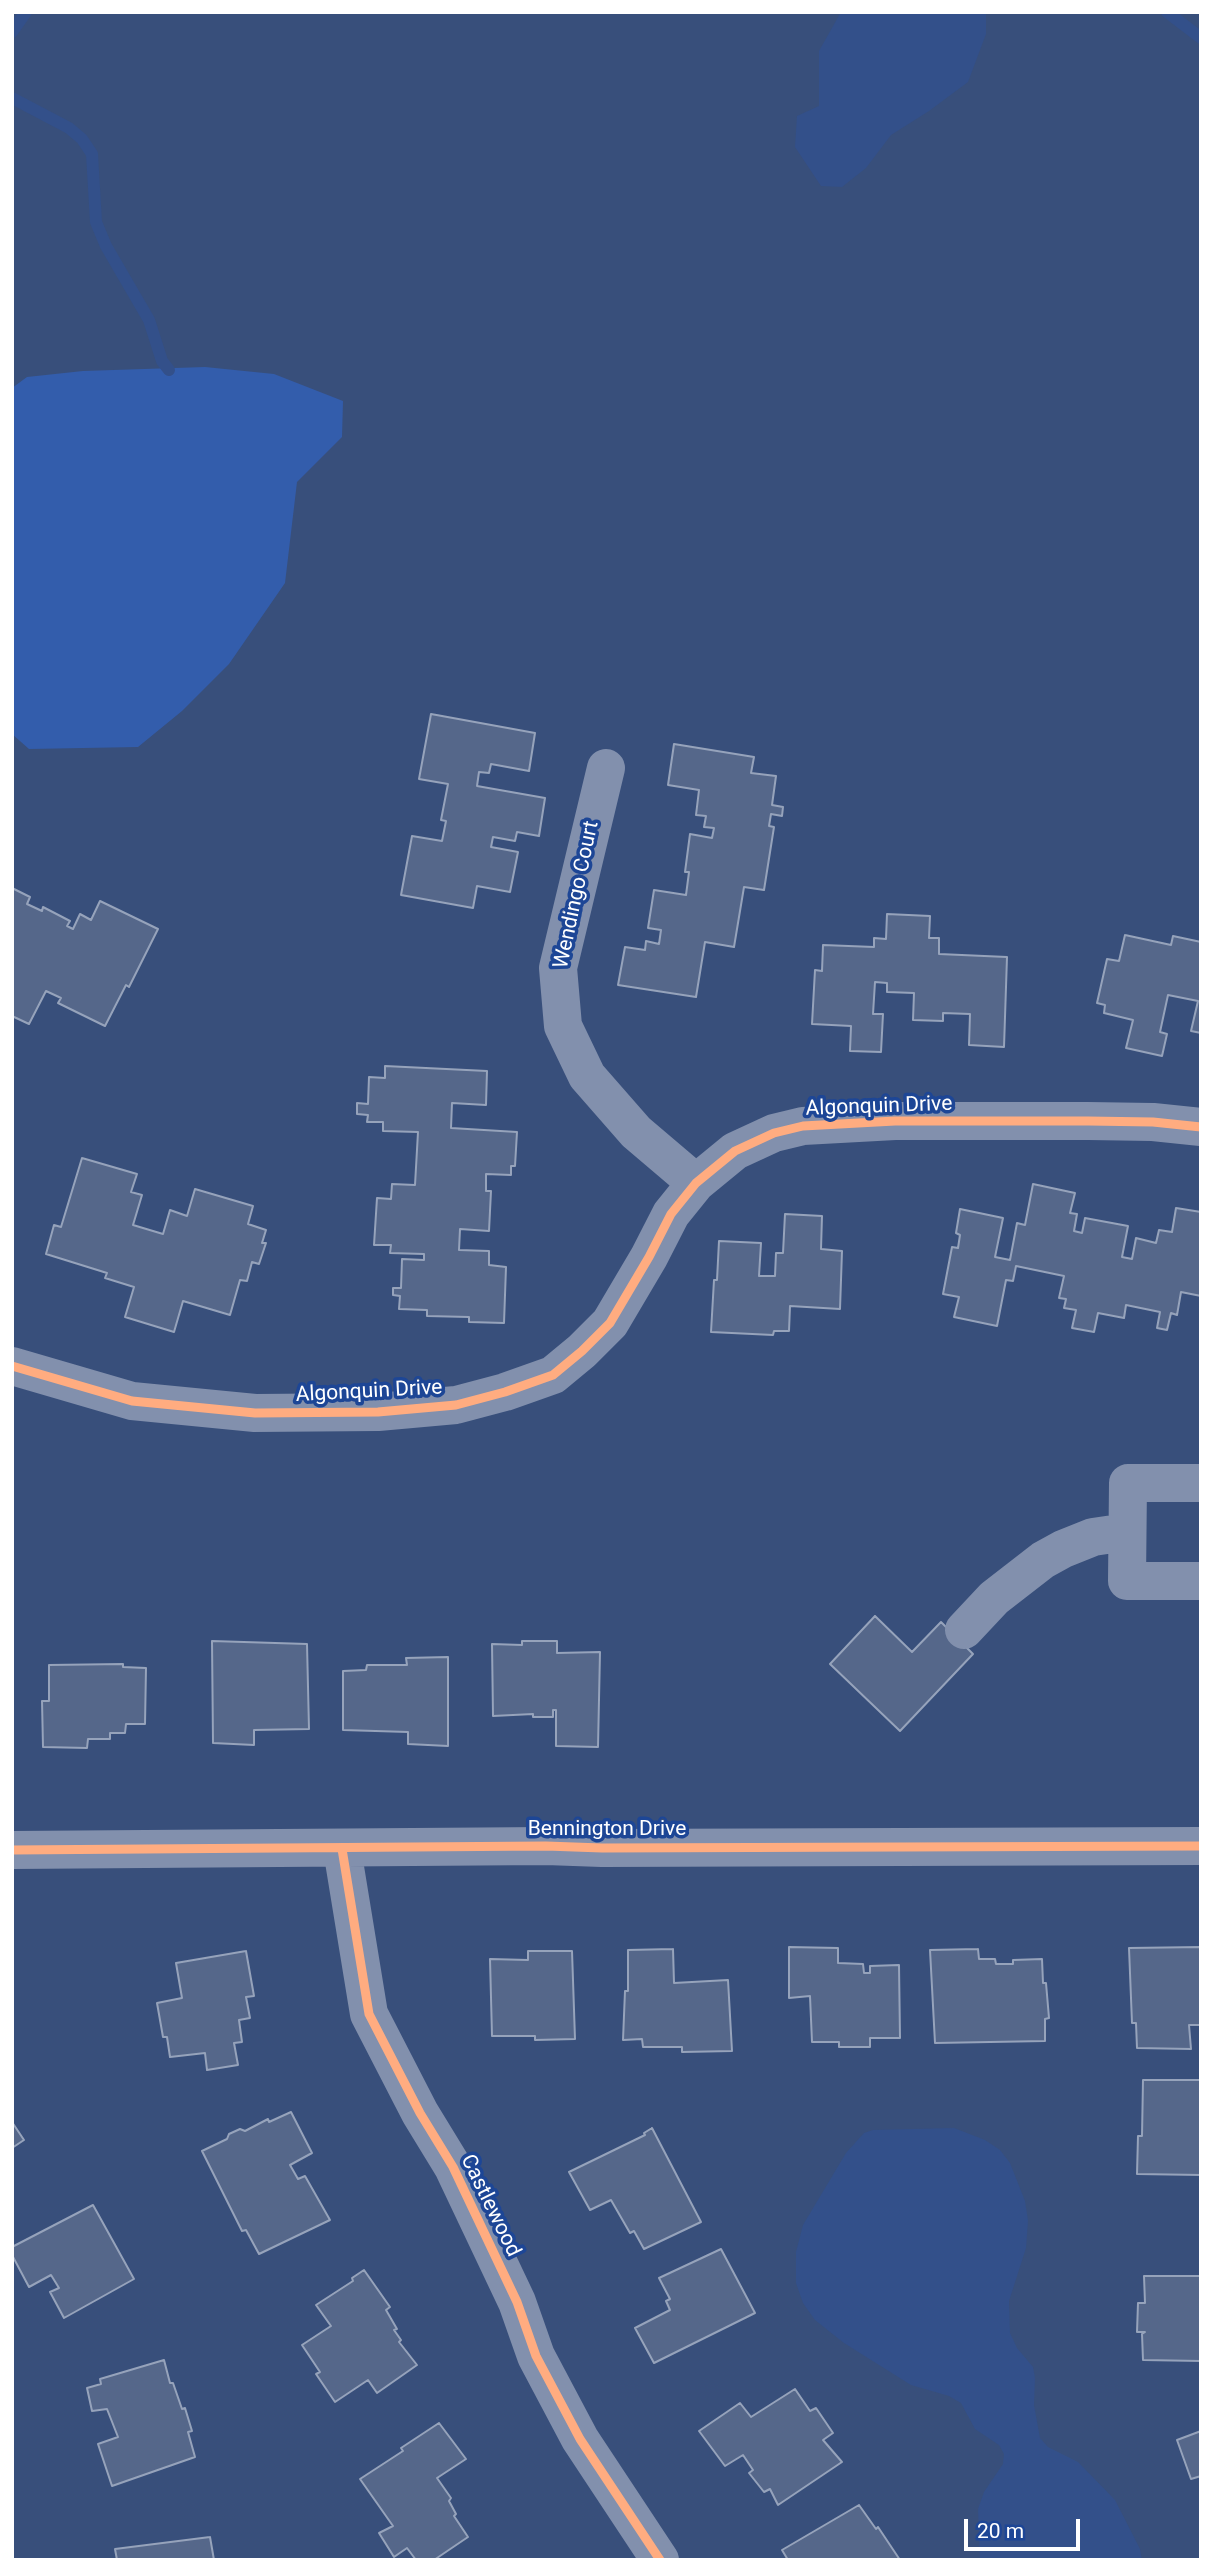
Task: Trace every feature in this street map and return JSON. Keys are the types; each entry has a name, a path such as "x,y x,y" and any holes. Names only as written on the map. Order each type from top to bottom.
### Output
{"street":[{"name":"Wendingo Court","path":"606,768 558,968 563,1026 587,1076 636,1132 696,1183"},
{"name":"Algonquin Drive","path":"12,1366 132,1401 255,1413 378,1412 456,1405 553,1375 582,1351 610,1323 649,1258 671,1214 696,1183 735,1151 774,1133 803,1126 895,1121 1153,1122 1201,1127"},
{"path":"1201,1483 1128,1483 1127,1532 1127,1581 1201,1581"},
{"path":"964,1630 994,1598 1043,1560 1079,1541 1127,1532"},
{"name":"Bennington Drive","path":"12,1850 546,1846 1201,1846"},
{"name":"Castlewood","path":"342,1849 369,2014 420,2113 453,2167 517,2302 536,2356 580,2439 660,2560"}],"shaded area":[{"path":"841,12 986,12 986,34 968,82 891,135 866,168 842,187 821,186 795,147 797,116 819,106 819,51"},
{"path":"205,367 274,374 343,401 342,437 297,482 285,583 229,664 182,711 138,747 29,749 12,734 12,388 27,377 83,371"},
{"path":"954,2128 985,2140 1000,2150 1010,2163 1025,2201 1028,2221 1026,2248 1009,2301 1010,2333 1017,2348 1033,2367 1034,2405 1040,2438 1048,2447 1078,2462 1115,2500 1140,2549 1142,2560 980,2560 978,2509 984,2492 1003,2464 1004,2454 999,2445 975,2429 961,2403 949,2396 911,2385 844,2343 815,2320 803,2303 796,2283 796,2252 803,2225 846,2153 864,2133 873,2130"}],"building":[{"path":"431,714 535,733 529,771 491,764 489,773 479,772 477,786 545,798 539,836 517,832 515,841 493,837 491,847 518,852 510,892 477,886 473,908 401,895 412,836 442,841 446,821 441,820 448,784 419,779"},
{"path":"674,744 754,757 751,773 776,776 772,805 783,807 782,816 771,814 769,826 774,827 764,890 744,887 734,947 705,942 696,997 618,985 625,947 645,950 646,941 659,944 661,930 648,928 654,890 686,895 689,872 685,872 690,834 712,838 714,828 704,827 706,816 696,815 699,790 668,785"},
{"path":"12,888 30,897 27,904 42,911 43,907 70,921 67,926 73,929 80,914 91,920 100,901 158,929 129,987 126,985 105,1026 58,1003 61,998 46,991 29,1024 12,1016"},
{"path":"887,914 930,916 929,938 939,938 939,954 1007,957 1004,1047 969,1045 970,1014 943,1013 943,1021 913,1020 914,993 887,992 887,983 875,982 873,1014 883,1014 881,1052 850,1051 851,1026 812,1024 815,970 822,971 823,945 874,947 874,938 886,939"},
{"path":"1125,935 1171,945 1173,936 1201,942 1201,1033 1191,1031 1198,1001 1168,995 1160,1032 1167,1034 1162,1056 1126,1048 1133,1020 1104,1013 1105,1005 1097,1003 1107,959 1119,961"},
{"path":"385,1066 487,1071 486,1105 452,1103 451,1128 517,1132 515,1166 511,1166 511,1175 486,1174 486,1191 491,1191 489,1231 460,1229 459,1250 489,1251 489,1265 506,1267 504,1323 469,1322 469,1317 427,1316 427,1310 399,1309 400,1296 393,1295 393,1288 401,1288 402,1259 424,1260 424,1254 390,1253 391,1245 374,1245 377,1198 391,1199 392,1184 415,1185 418,1132 383,1131 383,1122 367,1122 368,1115 357,1114 357,1103 368,1104 369,1077 385,1078"},
{"path":"82,1158 137,1174 131,1192 142,1195 133,1225 163,1234 170,1210 187,1216 195,1189 253,1206 248,1224 266,1230 262,1243 266,1243 259,1264 252,1262 247,1281 240,1280 230,1315 183,1301 174,1332 125,1317 134,1287 105,1278 107,1273 46,1254 54,1225 61,1227"},
{"path":"1033,1184 1075,1193 1070,1213 1077,1214 1074,1231 1082,1233 1085,1218 1128,1226 1122,1257 1132,1259 1136,1238 1156,1243 1159,1230 1172,1232 1176,1208 1201,1212 1201,1296 1181,1292 1177,1315 1171,1313 1167,1330 1157,1328 1160,1312 1126,1305 1124,1318 1098,1313 1094,1332 1072,1328 1076,1310 1064,1308 1066,1299 1059,1298 1064,1276 1016,1266 1013,1281 1006,1280 997,1326 954,1317 959,1297 943,1294 952,1247 958,1248 960,1235 956,1233 960,1209 1003,1218 995,1257 1010,1260 1017,1223 1025,1225"},
{"path":"785,1214 822,1216 821,1249 842,1251 840,1309 790,1306 789,1331 774,1331 773,1335 711,1332 719,1241 761,1243 759,1276 775,1276 776,1253 783,1253"},
{"path":"875,1616 912,1652 941,1622 973,1654 900,1731 830,1664"},
{"path":"212,1641 307,1644 309,1729 254,1730 254,1745 213,1743"},
{"path":"522,1641 557,1641 557,1653 600,1652 598,1747 556,1746 556,1710 553,1710 553,1717 533,1717 533,1714 493,1716 492,1644 522,1645"},
{"path":"448,1657 448,1746 408,1744 408,1732 343,1730 343,1671 366,1670 367,1665 407,1665 406,1658"},
{"path":"123,1664 123,1667 146,1668 145,1724 126,1724 125,1733 110,1733 110,1739 88,1739 87,1748 43,1747 42,1701 49,1701 49,1665"},
{"path":"789,1947 838,1948 838,1963 863,1964 864,1973 870,1973 870,1966 899,1965 900,2038 870,2038 870,2047 839,2047 839,2042 812,2042 810,1996 789,1998"},
{"path":"1201,1947 1201,2025 1189,2025 1191,2049 1137,2048 1136,2023 1132,2023 1129,1948"},
{"path":"673,1949 674,1983 728,1980 732,2051 682,2052 682,2047 643,2047 642,2039 623,2040 625,1991 628,1991 628,1950"},
{"path":"978,1949 979,1959 995,1959 996,1964 1013,1964 1013,1960 1042,1959 1049,2018 1045,2019 1045,2041 935,2043 930,1950"},
{"path":"246,1951 254,1996 246,1997 250,2018 239,2020 242,2042 234,2043 238,2065 207,2070 205,2053 170,2057 167,2037 163,2037 157,2003 182,1998 176,1963"},
{"path":"528,1951 572,1951 575,2039 535,2040 535,2036 492,2036 490,1959 528,1960"},
{"path":"1143,2080 1201,2080 1201,2175 1137,2174 1138,2136 1142,2136"},
{"path":"291,2112 312,2153 290,2165 298,2179 305,2176 330,2220 259,2254 246,2230 242,2231 202,2151 227,2139 229,2134 240,2129 245,2131 268,2119 269,2122"},
{"path":"12,2122 24,2140 12,2148"},
{"path":"652,2128 701,2222 644,2249 634,2231 630,2233 611,2200 590,2210 569,2172 645,2135 644,2133"},
{"path":"93,2205 134,2279 64,2318 50,2292 59,2288 51,2275 29,2287 12,2255 12,2247"},
{"path":"721,2249 755,2313 654,2363 635,2328 670,2310 666,2301 670,2299 659,2278"},
{"path":"364,2270 390,2307 386,2310 397,2329 394,2330 401,2340 399,2342 417,2365 377,2393 368,2380 335,2402 316,2374 320,2372 302,2345 331,2326 316,2305 353,2281 352,2278"},
{"path":"1144,2276 1201,2276 1201,2361 1143,2360 1142,2334 1145,2332 1137,2332 1138,2303 1145,2303"},
{"path":"164,2360 170,2383 173,2383 182,2409 185,2408 192,2431 188,2432 195,2457 112,2486 98,2444 118,2437 107,2409 92,2411 87,2388 101,2384 100,2379"},
{"path":"795,2389 810,2411 816,2408 833,2433 823,2440 842,2462 778,2505 770,2489 764,2492 749,2473 753,2470 743,2455 725,2466 699,2431 740,2403 751,2417"},
{"path":"439,2423 466,2459 437,2478 451,2498 449,2501 456,2514 454,2516 468,2537 434,2560 416,2560 407,2548 394,2557 379,2533 393,2526 360,2479"},
{"path":"1201,2431 1201,2476 1191,2479 1177,2440"},
{"path":"859,2505 900,2560 788,2560 782,2550"},
{"path":"210,2537 214,2560 117,2560 115,2549"}],"waterway":[{"path":"12,32 26,12"},
{"path":"1167,12 1201,38"},
{"path":"12,98 69,128 82,139 92,154 96,222 106,246 149,320 162,361 169,370"}],"cycle path":[{"path":"12,1366 132,1401 255,1413 378,1412 456,1405 553,1375 582,1351 610,1323 671,1214 696,1183 735,1151 774,1133 803,1126 895,1121 1153,1122 1201,1127"},
{"path":"12,1850 546,1846 1201,1846"},
{"path":"342,1849 369,2014 420,2113 453,2167 517,2302 536,2356 580,2439 660,2560"}]}
